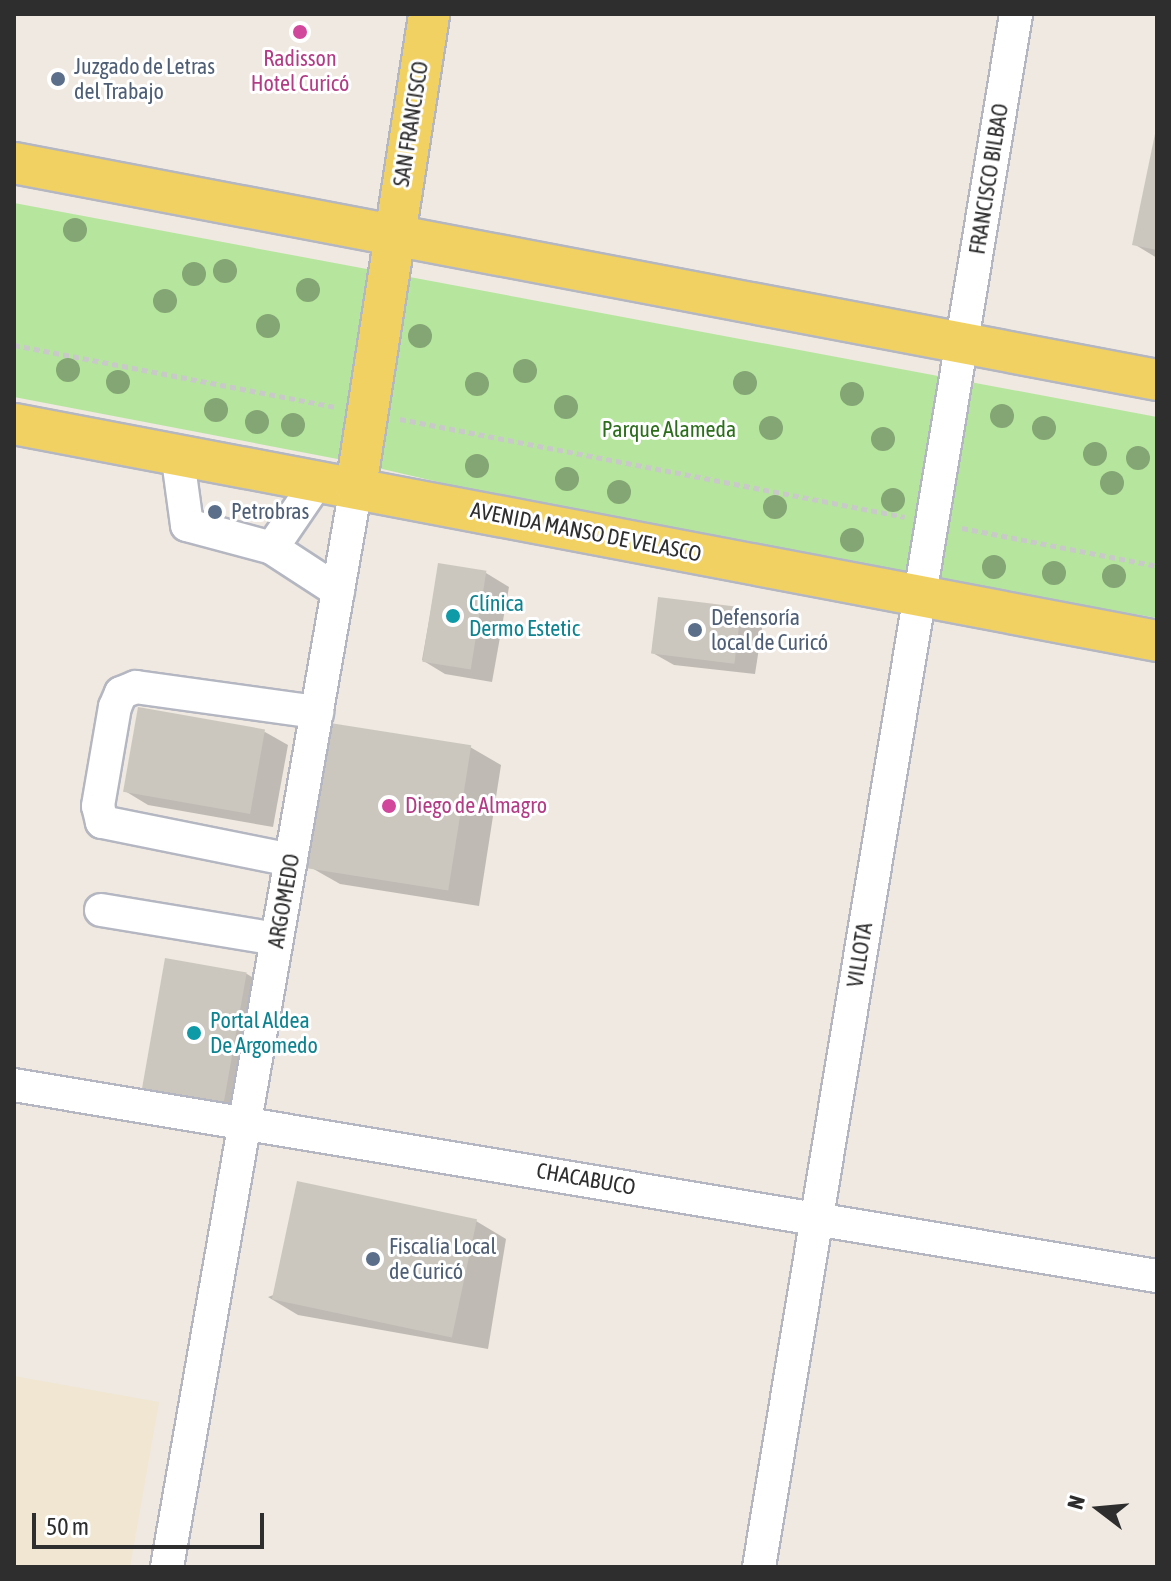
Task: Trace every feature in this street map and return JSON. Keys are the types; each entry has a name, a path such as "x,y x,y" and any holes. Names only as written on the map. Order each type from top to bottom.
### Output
{"main road":[{"name":"SAN FRANCISCO","path":"393,235 429,14"},
{"path":"14,163 1157,380"},
{"name":"ARGOMEDO","path":"338,483 367,414 393,235"},
{"name":"AVENIDA MANSO DE VELASCO","path":"14,424 177,452 1157,641"}],"street":[{"name":"FRANCISCO BILBAO","path":"962,343 1016,14"},
{"name":"VILLOTA","path":"759,1567 962,343"},
{"path":"177,452 187,525 272,548 338,591"},
{"path":"272,548 338,483"},
{"name":"ARGOMEDO","path":"167,1567 338,591 338,483"},
{"path":"291,860 102,822 98,806 115,707 121,693 136,687 317,712"},
{"path":"101,910 277,939"},
{"name":"CHACABUCO","path":"14,1085 1157,1276"}],"path":[{"path":"14,345 1157,566"}],"shaded area":[{"path":"14,1376 159,1402 130,1567 14,1567"}],"green space":[{"name":"Parque Alameda","path":"14,203 1157,417 1157,618 639,529 348,461 14,397"}],"building":[{"path":"1157,129 1157,250 1132,245"},
{"name":"Clínica Dermo Estetic","path":"438,563 486,571 471,669 422,662"},
{"name":"Defensoría local de Curicó","path":"658,597 741,607 734,664 651,654"},
{"path":"138,707 265,729 250,814 123,792"},
{"name":"Diego de Almagro","path":"330,723 471,745 448,891 307,868"},
{"name":"Portal Aldea De Argomedo","path":"165,958 247,972 223,1107 141,1093"},
{"name":"Fiscalía Local de Curicó","path":"297,1181 477,1219 452,1338 272,1299"}],"place":[{"name":"Radisson Hotel Curicó","path":"300,32"},
{"name":"Juzgado de Letras del Trabajo","path":"58,79"},
{"name":"Petrobras","path":"215,512"},
{"name":"Clínica Dermo Estetic","path":"453,616"},
{"name":"Defensoría local de Curicó","path":"695,630"},
{"name":"Diego de Almagro","path":"389,806"},
{"name":"Portal Aldea De Argomedo","path":"194,1033"},
{"name":"Fiscalía Local de Curicó","path":"373,1259"}]}
